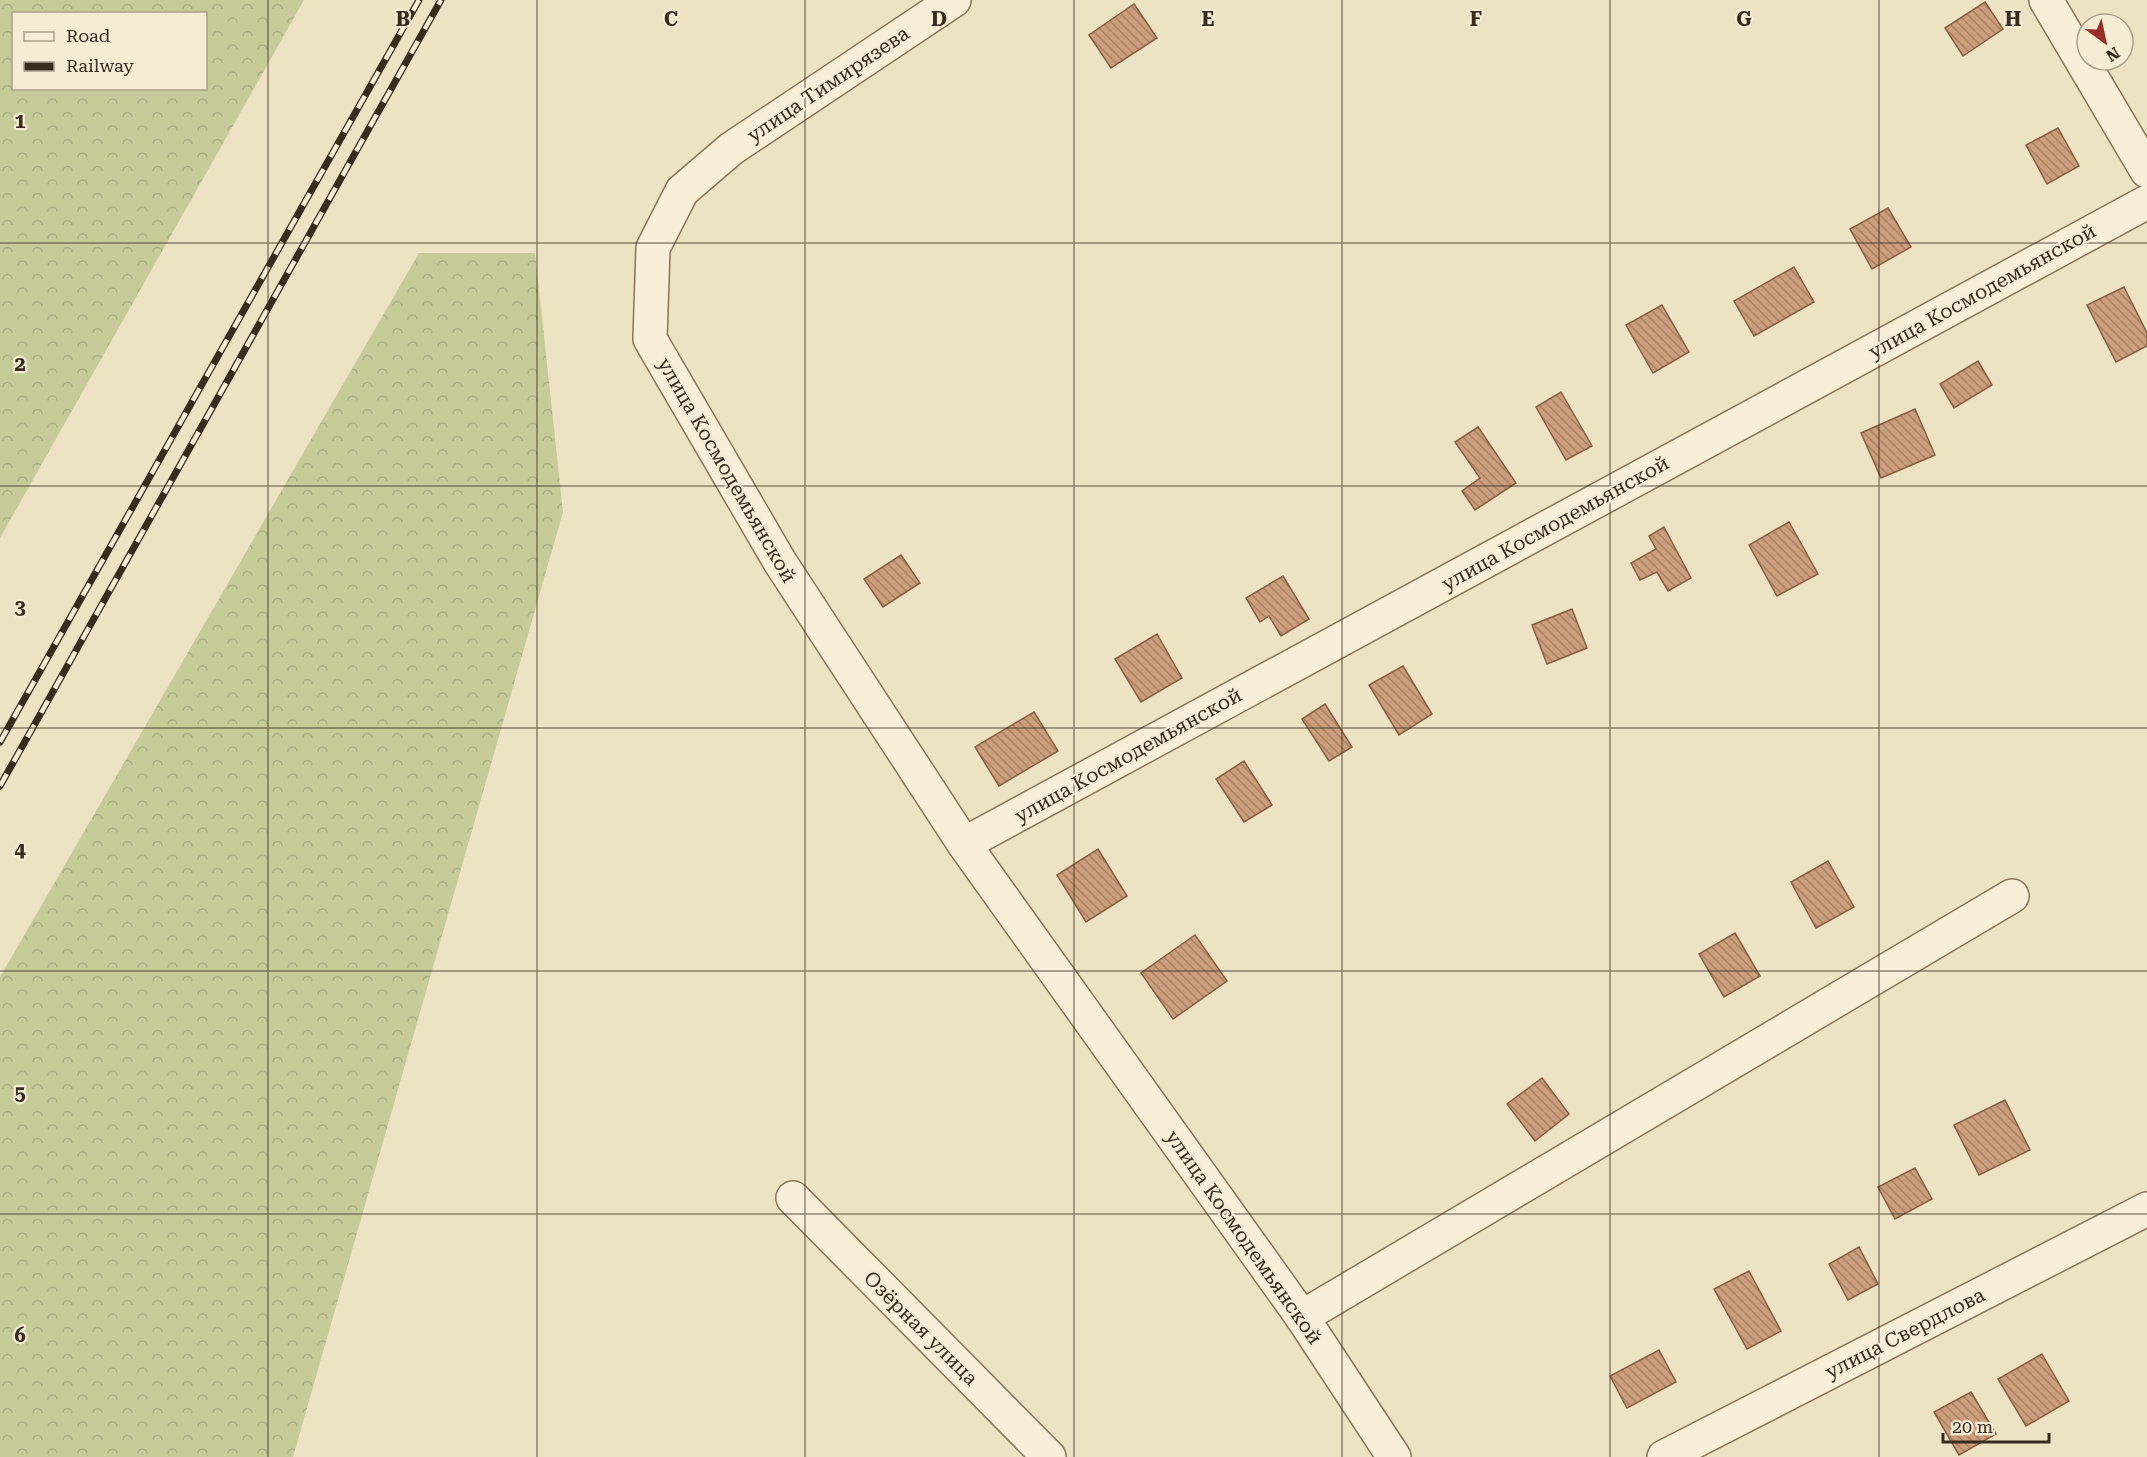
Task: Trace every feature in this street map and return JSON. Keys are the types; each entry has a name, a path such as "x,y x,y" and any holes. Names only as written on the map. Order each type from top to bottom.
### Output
{"street":[{"name":"улица Тимирязева","path":"731,149 954,0"},
{"path":"2046,0 2147,171"},
{"name":"улица Космодемьянской","path":"731,149 682,191 653,248 650,339 780,562 963,844 1302,1317 1394,1457"},
{"name":"улица Космодемьянской","path":"963,844 2147,201"},
{"path":"1302,1317 2012,896"},
{"name":"Озёрная улица","path":"793,1198 1048,1457"},
{"name":"улица Свердлова","path":"1664,1457 2147,1209"}],"green space":[{"path":"0,0 304,0 0,538"},
{"path":"419,253 535,253 563,512 293,1457 0,1457 0,977"}],"building":[{"path":"1985,2 2003,29 1963,56 1945,28"},
{"path":"1134,4 1157,38 1111,68 1089,35"},
{"path":"2058,128 2079,166 2047,184 2026,145"},
{"path":"1888,208 1911,247 1872,269 1850,229"},
{"path":"1794,267 1814,302 1754,336 1734,301"},
{"path":"2124,287 2147,333 2147,346 2116,362 2087,305"},
{"path":"1662,305 1689,352 1653,373 1626,325"},
{"path":"1978,361 1992,385 1954,408 1940,384"},
{"path":"1561,392 1592,446 1566,460 1536,407"},
{"path":"1915,409 1935,455 1881,478 1861,433"},
{"path":"1478,427 1516,483 1475,510 1462,491 1480,478 1455,442"},
{"path":"1789,522 1818,574 1777,596 1749,545"},
{"path":"1664,527 1691,578 1668,591 1657,572 1640,580 1631,563 1656,549 1649,536"},
{"path":"901,555 920,583 883,607 864,579"},
{"path":"1283,576 1309,619 1281,636 1269,616 1260,622 1246,598"},
{"path":"1572,609 1587,648 1547,664 1532,625"},
{"path":"1157,634 1182,678 1141,702 1115,659"},
{"path":"1403,666 1432,714 1399,735 1369,685"},
{"path":"1325,704 1352,747 1329,761 1302,719"},
{"path":"1034,712 1058,751 999,786 975,747"},
{"path":"1244,761 1272,805 1244,822 1216,779"},
{"path":"1098,849 1127,896 1086,922 1057,875"},
{"path":"1828,861 1854,907 1816,928 1791,882"},
{"path":"1735,933 1760,976 1724,997 1699,954"},
{"path":"1195,935 1227,981 1173,1019 1141,973"},
{"path":"1542,1078 1569,1114 1535,1141 1507,1104"},
{"path":"2005,1100 2030,1150 1979,1175 1954,1125"},
{"path":"1915,1168 1932,1199 1895,1219 1878,1187"},
{"path":"1859,1247 1878,1284 1848,1300 1829,1264"},
{"path":"1749,1271 1781,1331 1747,1349 1714,1289"},
{"path":"1659,1350 1676,1382 1627,1408 1610,1376"},
{"path":"2042,1354 2069,1401 2026,1426 1998,1379"},
{"path":"1971,1392 1996,1434 1959,1455 1934,1412"}],"railway":[{"path":"0,742 419,0"},
{"path":"0,786 441,0"}]}
